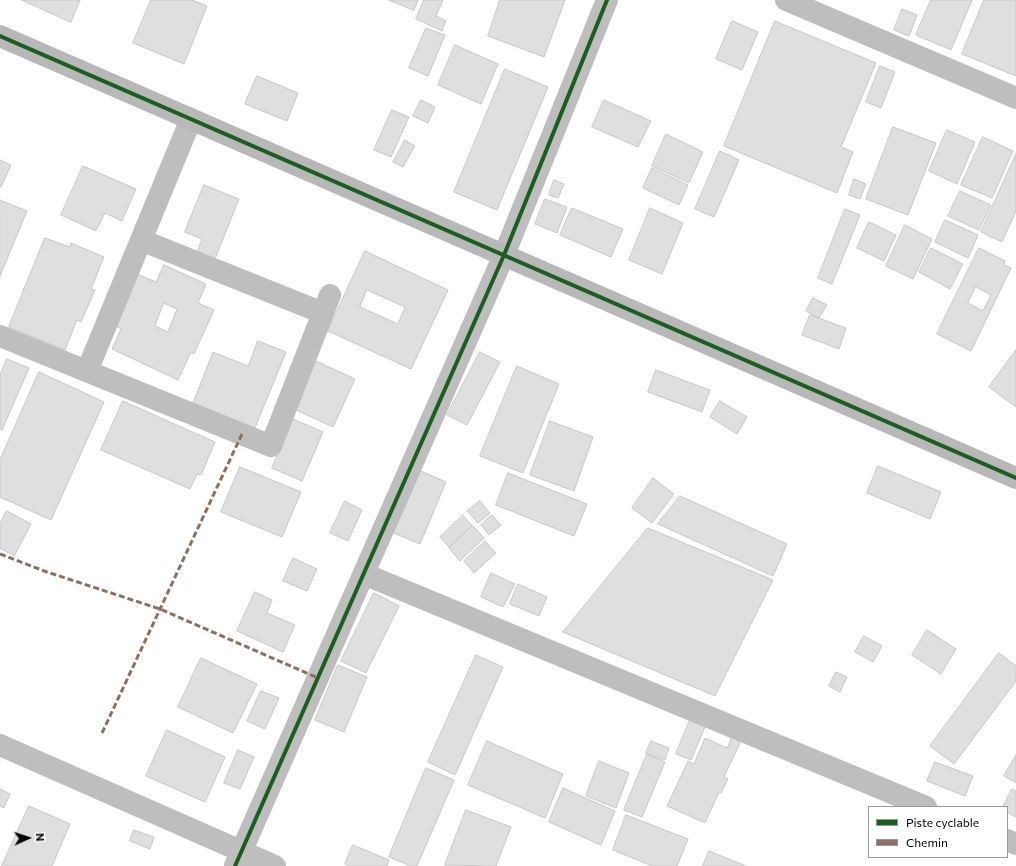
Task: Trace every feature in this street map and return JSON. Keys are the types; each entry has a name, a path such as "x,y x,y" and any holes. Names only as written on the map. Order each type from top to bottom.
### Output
{"street":[{"path":"238,859 504,255 607,0"},
{"path":"786,0 1016,98"},
{"path":"2,39 191,119 1016,478"},
{"path":"87,371 191,119"},
{"path":"0,336 270,446 327,304 141,240"},
{"path":"364,574 924,806"},
{"path":"0,745 238,859 274,866"}],"building":[{"path":"22,0 80,0 71,22"},
{"path":"151,0 192,0 207,6 184,64 133,43"},
{"path":"389,0 418,0 414,10"},
{"path":"424,0 443,0 436,16 446,21 442,31 416,19"},
{"path":"500,0 565,0 544,57 488,36"},
{"path":"931,0 972,0 951,50 916,35"},
{"path":"984,0 1016,0 1016,76 962,54"},
{"path":"902,9 917,15 909,36 894,30"},
{"path":"732,21 758,32 742,70 716,59"},
{"path":"775,21 876,63 841,147 853,152 837,193 724,146"},
{"path":"426,28 445,35 428,76 409,68"},
{"path":"455,45 498,64 481,104 438,85"},
{"path":"880,66 895,72 881,108 866,102"},
{"path":"505,69 548,87 497,210 454,192"},
{"path":"257,76 298,93 287,121 245,104"},
{"path":"421,100 435,107 428,123 413,116"},
{"path":"604,100 651,121 638,147 592,127"},
{"path":"392,110 409,117 391,157 374,150"},
{"path":"893,127 936,143 908,215 866,199"},
{"path":"947,130 975,142 957,184 929,171"},
{"path":"666,134 703,152 689,183 652,166"},
{"path":"983,137 1013,151 992,198 961,185"},
{"path":"405,140 415,146 403,167 393,162"},
{"path":"720,151 739,160 714,217 695,209"},
{"path":"1016,154 1016,211 1002,242 981,232"},
{"path":"0,160 11,165 1,187 0,187"},
{"path":"83,166 136,189 122,221 105,213 96,231 61,215"},
{"path":"652,168 688,185 679,205 643,188"},
{"path":"854,179 866,184 860,199 849,195"},
{"path":"554,180 564,184 558,198 549,195"},
{"path":"204,185 239,199 215,259 197,252 202,239 185,232"},
{"path":"960,191 991,205 979,230 948,216"},
{"path":"545,199 567,207 557,233 535,224"},
{"path":"0,200 27,211 0,276"},
{"path":"572,208 623,229 611,257 560,235"},
{"path":"650,208 683,223 662,274 629,260"},
{"path":"845,209 860,215 832,284 818,278"},
{"path":"945,220 978,235 968,258 935,242"},
{"path":"869,222 896,235 884,261 857,248"},
{"path":"905,225 932,239 913,279 886,266"},
{"path":"45,238 70,247 71,243 104,257 91,289 95,290 81,322 77,320 65,350 9,327"},
{"path":"931,248 963,264 950,289 919,272"},
{"path":"979,248 1005,261 1004,265 1011,268 971,351 937,334","holes":["976,287 991,295 983,311 968,303"]},
{"path":"365,251 448,290 411,369 328,331","holes":["367,290 405,307 398,324 360,307"]},
{"path":"164,265 206,284 198,303 214,310 194,354 191,352 178,380 112,349 121,329 114,325 137,274 156,282","holes":["164,303 177,309 168,332 155,326"]},
{"path":"813,298 827,305 819,318 806,311"},
{"path":"810,315 846,328 839,349 802,335"},
{"path":"258,341 286,352 255,428 193,403 213,352 248,366"},
{"path":"1016,350 1016,407 989,387"},
{"path":"480,352 500,362 467,425 447,415"},
{"path":"7,359 29,368 2,430 0,429 0,375"},
{"path":"316,361 355,379 333,427 294,409"},
{"path":"517,366 559,384 523,473 480,456"},
{"path":"656,370 710,390 702,412 648,392"},
{"path":"39,372 104,402 51,520 0,497 0,460"},
{"path":"123,401 215,442 201,475 197,474 190,489 101,450"},
{"path":"720,401 747,417 737,434 710,417"},
{"path":"293,419 323,432 302,481 272,468"},
{"path":"550,421 593,437 574,491 530,475"},
{"path":"878,466 941,492 930,519 867,493"},
{"path":"240,467 301,492 282,537 221,512"},
{"path":"421,471 446,482 420,544 394,533"},
{"path":"508,473 587,504 574,536 496,505"},
{"path":"653,478 674,494 652,523 632,508"},
{"path":"680,496 787,544 773,576 658,524"},
{"path":"345,501 362,510 348,541 330,533"},
{"path":"480,501 490,513 478,523 467,511"},
{"path":"7,511 31,524 14,556 0,548 0,523"},
{"path":"463,515 472,526 449,547 440,537"},
{"path":"492,515 501,525 489,535 481,525"},
{"path":"473,526 484,538 460,561 449,548"},
{"path":"648,528 773,580 715,696 563,632"},
{"path":"485,541 496,553 474,573 464,561"},
{"path":"293,558 317,569 307,591 283,581"},
{"path":"491,573 515,584 503,607 481,597"},
{"path":"518,584 547,597 539,616 510,604"},
{"path":"255,592 272,600 267,613 295,625 283,652 237,631"},
{"path":"374,593 399,606 366,673 341,661"},
{"path":"927,630 956,649 941,674 912,655"},
{"path":"864,636 882,646 873,662 855,652"},
{"path":"999,653 1016,666 1016,681 954,764 930,746"},
{"path":"476,655 503,667 455,775 428,762"},
{"path":"201,658 257,684 233,733 178,707"},
{"path":"338,665 367,677 344,732 315,720"},
{"path":"836,672 847,677 840,692 829,686"},
{"path":"261,691 279,698 265,729 247,721"},
{"path":"692,715 707,722 691,760 676,754"},
{"path":"167,730 225,757 205,802 146,776"},
{"path":"732,737 741,741 724,777 728,779 721,793 719,792 705,823 667,806 688,761 694,764 705,738 727,748"},
{"path":"487,741 563,774 545,818 468,785"},
{"path":"651,741 669,748 665,760 646,753"},
{"path":"238,750 254,757 240,789 224,783"},
{"path":"647,754 665,762 642,817 624,810"},
{"path":"1016,755 1016,783 1004,776"},
{"path":"599,761 629,773 616,808 586,796"},
{"path":"935,762 973,776 965,796 927,781"},
{"path":"426,768 454,780 417,866 411,866 389,857"},
{"path":"563,788 615,811 601,845 549,822"},
{"path":"0,789 10,794 4,808 0,806"},
{"path":"1012,789 1016,791 1016,817 1008,813 1008,806 1004,806"},
{"path":"29,806 70,824 52,866 2,866"},
{"path":"466,810 511,827 496,866 445,865"},
{"path":"626,815 688,839 677,866 652,866 613,850"},
{"path":"134,830 154,837 150,849 130,841"},
{"path":"353,845 389,860 387,866 350,866 345,864"},
{"path":"709,851 746,866 703,866"}],"marked path":[{"path":"102,733 242,434"},
{"path":"0,554 47,572 160,609 318,678"}],"cycle path":[{"path":"235,866 504,255 607,0"},
{"path":"0,36 1016,478"}]}
